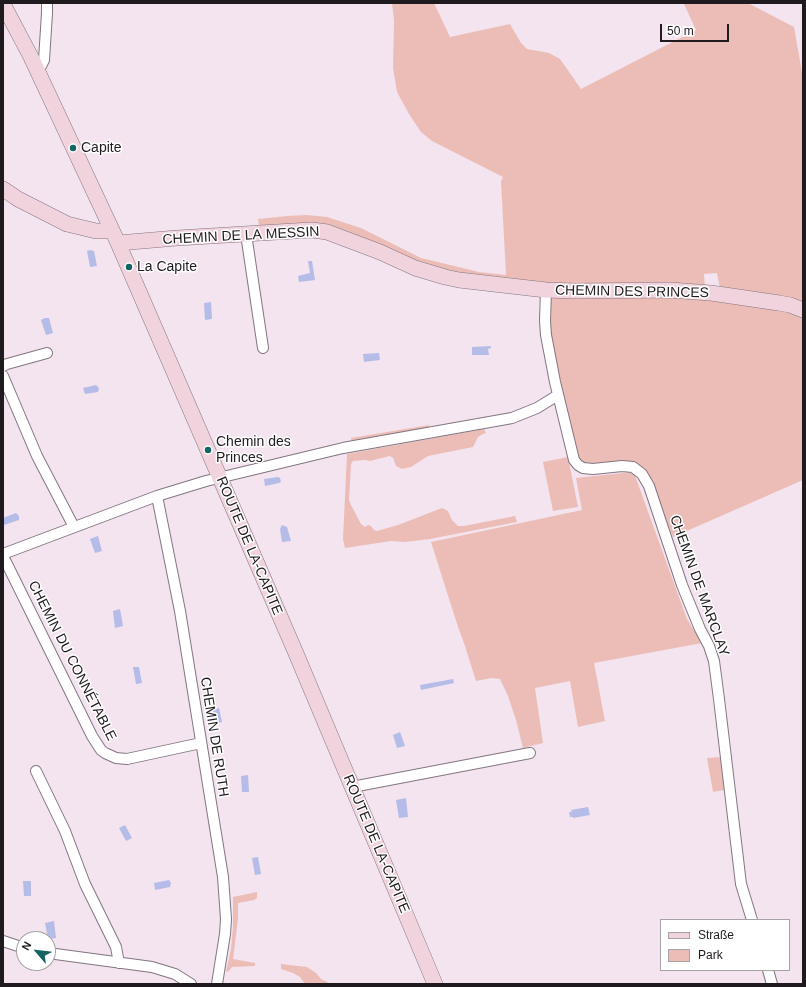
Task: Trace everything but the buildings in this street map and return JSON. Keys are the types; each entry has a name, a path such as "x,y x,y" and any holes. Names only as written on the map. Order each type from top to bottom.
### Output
{"street":[{"path":"36,69 41,66 44,60 47,3"},
{"name":"ROUTE DE LA-CAPITE","path":"3,4 36,69 118,243 220,478 435,984"},
{"path":"3,189 18,199 68,224 96,231 105,231 111,228"},
{"name":"CHEMIN DE LA MESSIN","path":"118,243 311,230 327,232 380,252 415,268 445,277 546,290"},
{"path":"246,234 263,348"},
{"name":"CHEMIN DES PRINCES","path":"558,395 546,335 546,290 669,290 711,293 790,305 803,310"},
{"path":"3,366 46,353"},
{"path":"3,376 36,455 74,527"},
{"path":"3,555 158,496 220,478 343,448 512,418 537,408 558,395"},
{"name":"CHEMIN DE MARCLAY","path":"558,395 572,454 578,465 583,468 593,469 628,466 637,470 645,479 682,585 700,629 709,646 714,661 720,699 741,884 752,919"},
{"name":"CHEMIN DE RUTH","path":"158,496 180,611 223,877 225,934 217,984"},
{"name":"CHEMIN DU CONNÉTABLE","path":"3,555 88,729 101,750 116,758 127,759 201,743"},
{"path":"352,787 530,753"},
{"path":"36,770 65,831 85,884 116,947 119,962"},
{"path":"3,941 16,945"},
{"path":"56,953 166,970 191,984"},
{"path":"768,971 772,984"}],"green space":[{"path":"392,3 434,3 450,37 510,24 521,43 527,49 549,53 560,59 581,89 696,30 684,4 687,3 748,3 794,27 803,78 803,302 720,289 717,273 704,274 705,287 644,283 566,286 435,270 359,236 259,227 258,219 307,215 327,217 361,228 421,258 479,272 506,275 501,181 503,177 432,141 421,132 409,114 397,92 393,68 394,20"},
{"path":"650,294 780,308 803,317 803,480 673,537 649,478 640,466 636,463 588,465 578,460 549,326 550,300 554,296"},
{"path":"429,425 429,430 352,443 351,438"},
{"path":"484,429 486,433 478,437 473,447 428,456 411,467 402,469 396,466 393,458 390,456 370,461 353,461 351,464 349,500 361,524 365,527 368,525 371,526 377,531 398,525 442,508 448,511 452,520 458,526 515,516 517,522 430,539 405,542 391,541 345,548 343,539 347,454"},
{"path":"568,457 578,507 553,511 543,462"},
{"path":"634,473 687,619 702,643 594,663 605,721 578,727 570,681 535,688 543,743 523,748 508,696 500,679 492,678 476,681 431,542 582,510 576,478"},
{"path":"722,757 724,790 713,792 707,758"},
{"path":"257,892 257,898 254,900 238,903 238,919 233,959 255,963 255,966 232,967 228,972 226,971 231,949 233,897"},
{"path":"281,964 307,967 316,973 321,979 331,984 305,984 300,977 281,969"}],"water":[{"path":"87,251 94,251 97,266 90,267"},
{"path":"308,261 312,261 315,280 299,282 298,276 310,273"},
{"path":"211,302 212,319 205,320 204,303"},
{"path":"49,318 53,333 46,335 41,320"},
{"path":"491,346 491,348 488,349 489,355 472,355 472,347"},
{"path":"379,353 380,360 364,362 363,354"},
{"path":"96,385 99,388 98,392 85,394 83,388"},
{"path":"280,478 281,482 265,486 264,479"},
{"path":"16,513 19,516 19,520 4,525 3,518"},
{"path":"282,525 287,527 291,541 282,542 280,529"},
{"path":"98,536 102,551 95,553 90,539"},
{"path":"120,609 123,626 115,628 113,611"},
{"path":"133,667 139,667 142,683 136,684"},
{"path":"453,679 454,683 421,690 420,685"},
{"path":"219,708 222,722 214,724 211,710"},
{"path":"400,732 405,746 397,748 393,735"},
{"path":"248,775 249,792 242,792 241,776"},
{"path":"406,798 408,817 399,818 396,800"},
{"path":"588,807 590,815 573,818 570,817 569,812 572,812 571,810"},
{"path":"125,825 132,838 126,841 119,828"},
{"path":"258,857 261,874 255,875 252,858"},
{"path":"169,880 171,883 170,887 155,890 154,883"},
{"path":"23,881 31,881 31,896 24,896"},
{"path":"54,921 55,931 46,931 45,923"}],"place":[{"name":"Capite","path":"73,148"},
{"name":"La Capite","path":"129,267"},
{"name":"Chemin des Princes","path":"208,450"}]}
